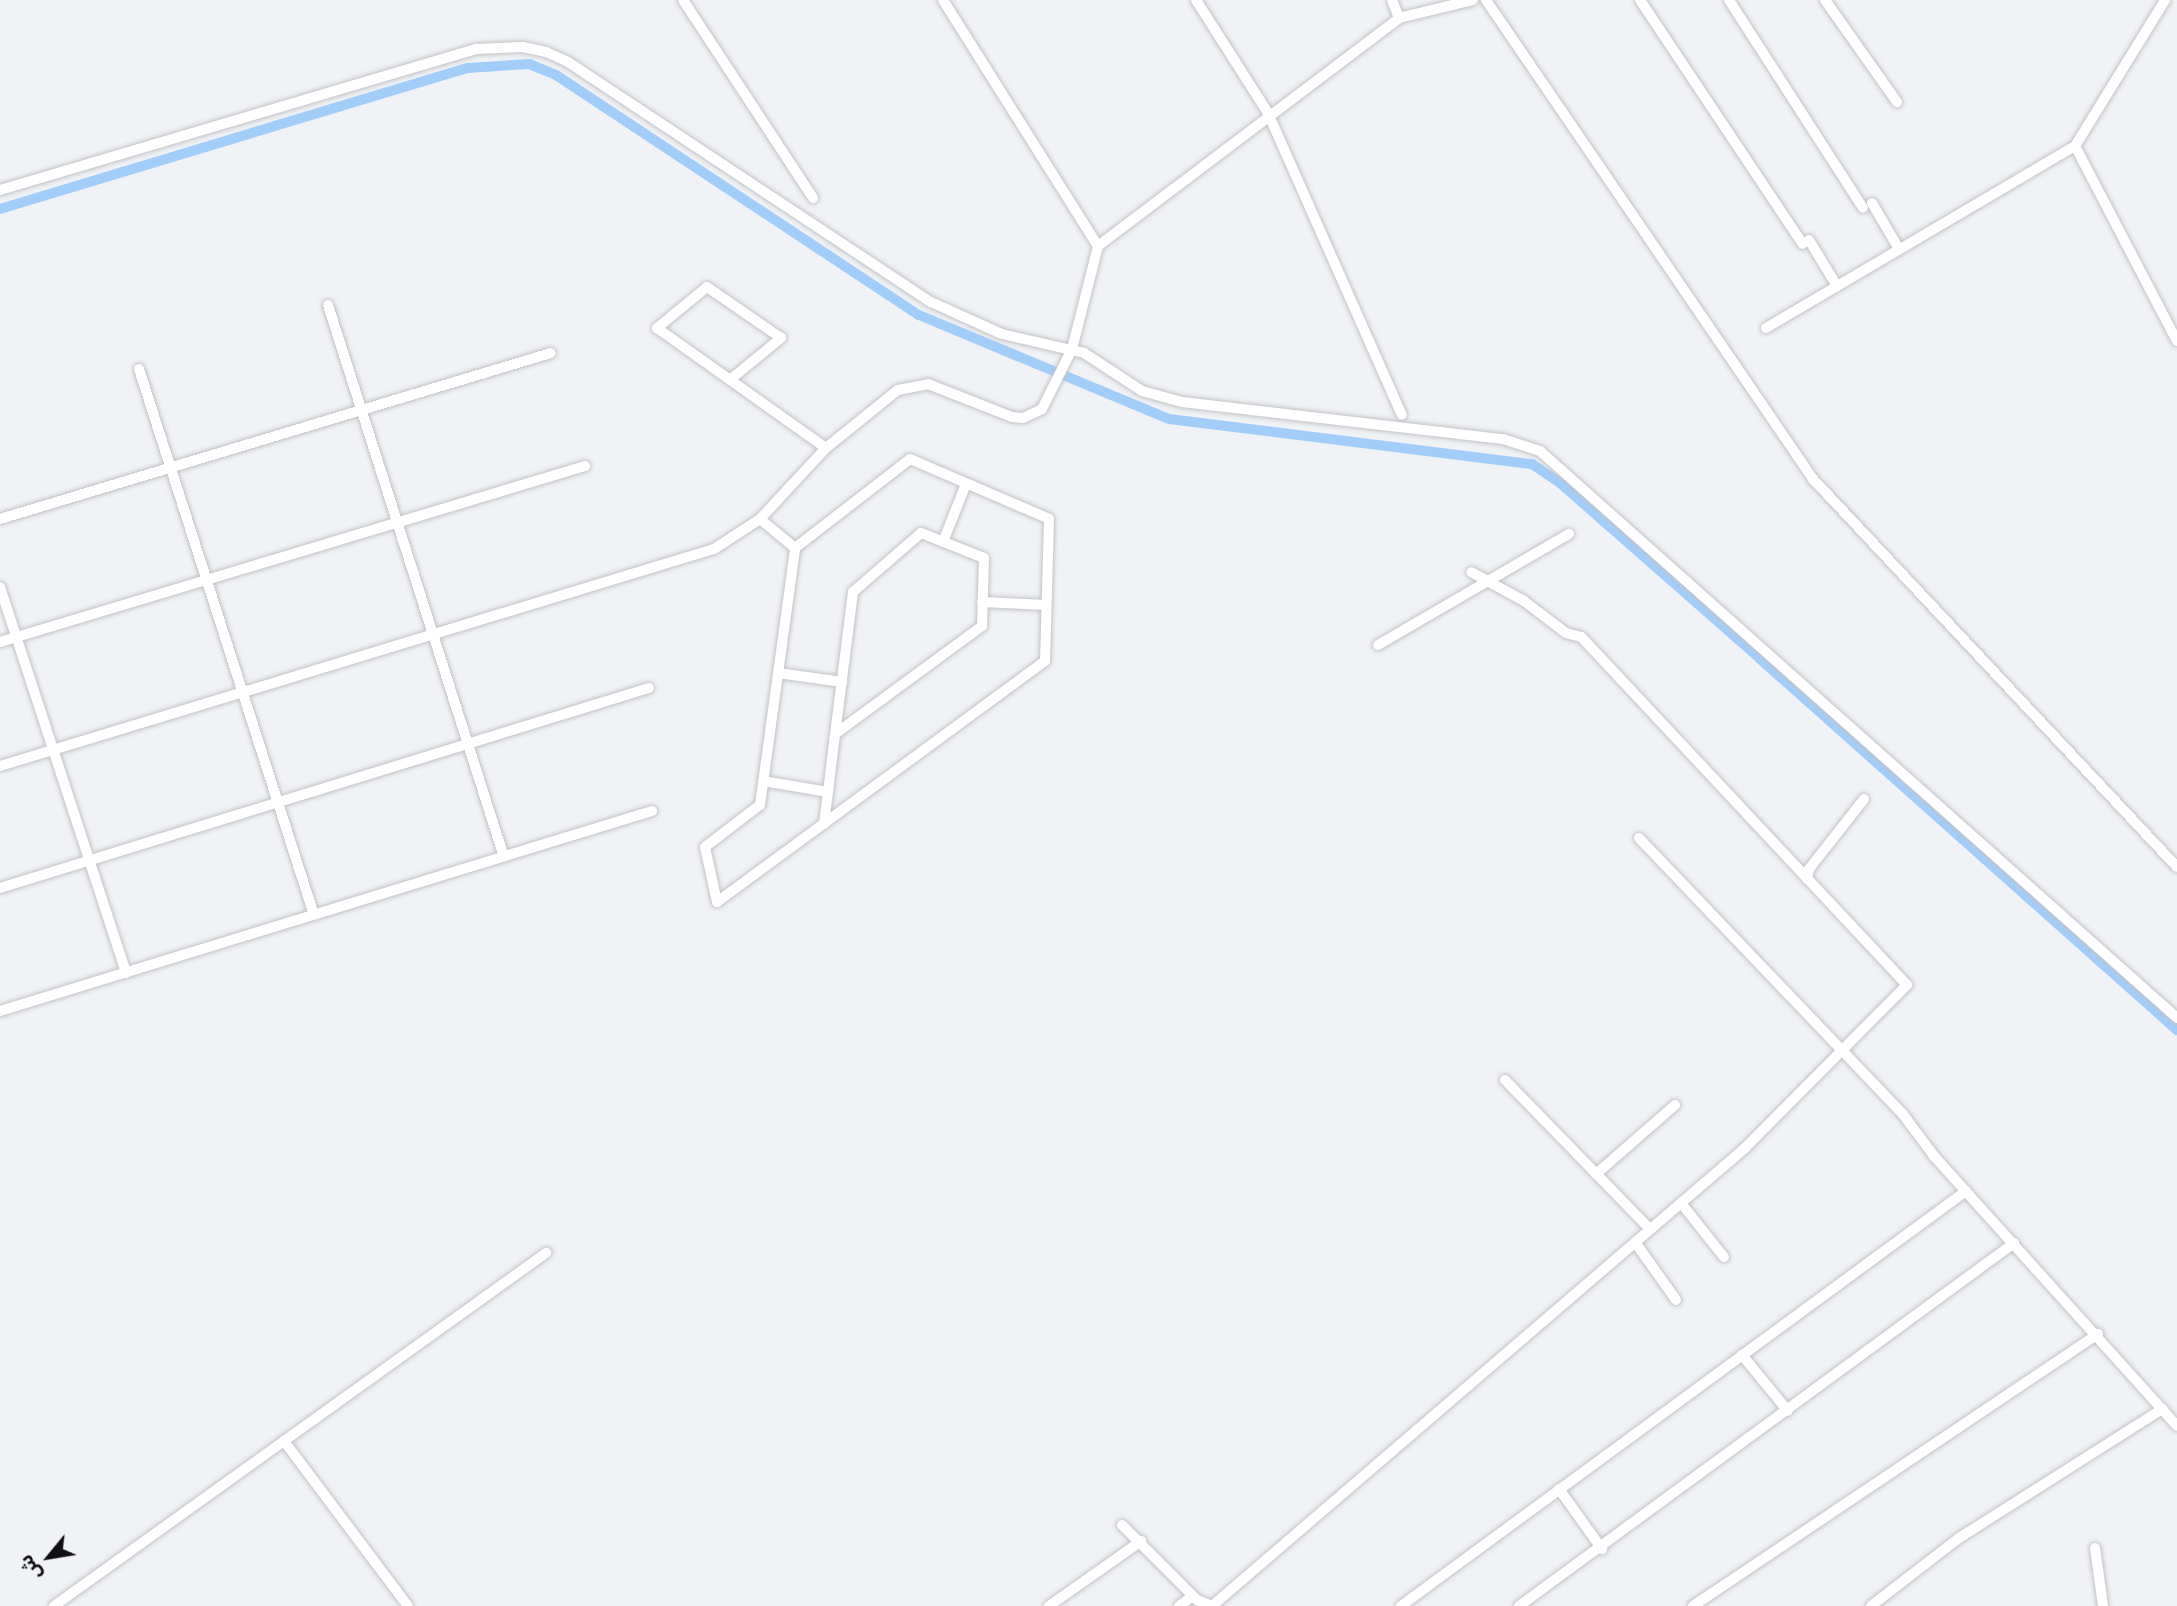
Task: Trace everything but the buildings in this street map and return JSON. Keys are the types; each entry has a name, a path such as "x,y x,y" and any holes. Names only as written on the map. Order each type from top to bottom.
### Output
{"street":[{"path":"683,0 813,198"},
{"path":"943,0 1098,246"},
{"path":"1196,0 1268,113 1402,415"},
{"path":"1392,0 1399,18"},
{"path":"0,766 714,550 760,519 826,448 886,398 913,385 942,388 1023,418 1042,409 1069,352 1098,246 1268,113 1399,18 1473,0"},
{"path":"1486,0 1813,479 2177,867"},
{"path":"1640,0 1837,286"},
{"path":"1729,0 1899,249"},
{"path":"1825,0 1896,102"},
{"path":"1766,328 2074,146 2165,0"},
{"path":"0,190 457,54 500,46 523,47 568,62 931,302 1002,334 1069,352 1123,383 1162,398 1503,439 1540,451 2177,1018"},
{"path":"2074,146 2177,341"},
{"path":"731,379 781,338 706,287 657,328 826,448"},
{"path":"328,305 503,857"},
{"path":"0,520 551,353"},
{"path":"139,369 314,915"},
{"path":"909,459 966,484 1049,519 1045,661 717,902 705,847 760,805 795,548 909,459"},
{"path":"0,642 585,466"},
{"path":"943,542 966,484"},
{"path":"760,519 795,548"},
{"path":"824,824 835,734 853,592 921,533 984,558 982,626 835,734"},
{"path":"1378,645 1569,534"},
{"path":"1122,1525 1141,1541 1193,1596 1212,1606 1745,1148 1907,985 1581,637 1566,633 1524,601 1471,572"},
{"path":"0,587 126,973"},
{"path":"982,602 1046,606"},
{"path":"778,673 842,682"},
{"path":"0,888 649,688"},
{"path":"763,781 828,792"},
{"path":"1807,879 1810,869 1864,800"},
{"path":"0,1011 652,811"},
{"path":"1639,838 1902,1113 1966,1191 2098,1334 2177,1426"},
{"path":"1505,1080 1650,1229"},
{"path":"1596,1174 1675,1105"},
{"path":"1401,1606 1966,1191"},
{"path":"1681,1203 1724,1256"},
{"path":"1635,1242 1676,1300"},
{"path":"1519,1606 1602,1549 2014,1243"},
{"path":"54,1606 546,1253"},
{"path":"1693,1606 2098,1334"},
{"path":"1742,1355 1788,1411"},
{"path":"1871,1606 1959,1538 2162,1409"},
{"path":"284,1441 408,1606"},
{"path":"1559,1489 1602,1549"},
{"path":"1049,1606 1141,1541"},
{"path":"2095,1548 2104,1606"},
{"path":"1065,1594 1074,1606"},
{"path":"1180,1606 1193,1596"}],"waterway":[{"path":"0,209 468,68 529,64 556,75 919,315 1169,419 1532,464 1559,482 2177,1030"}]}
